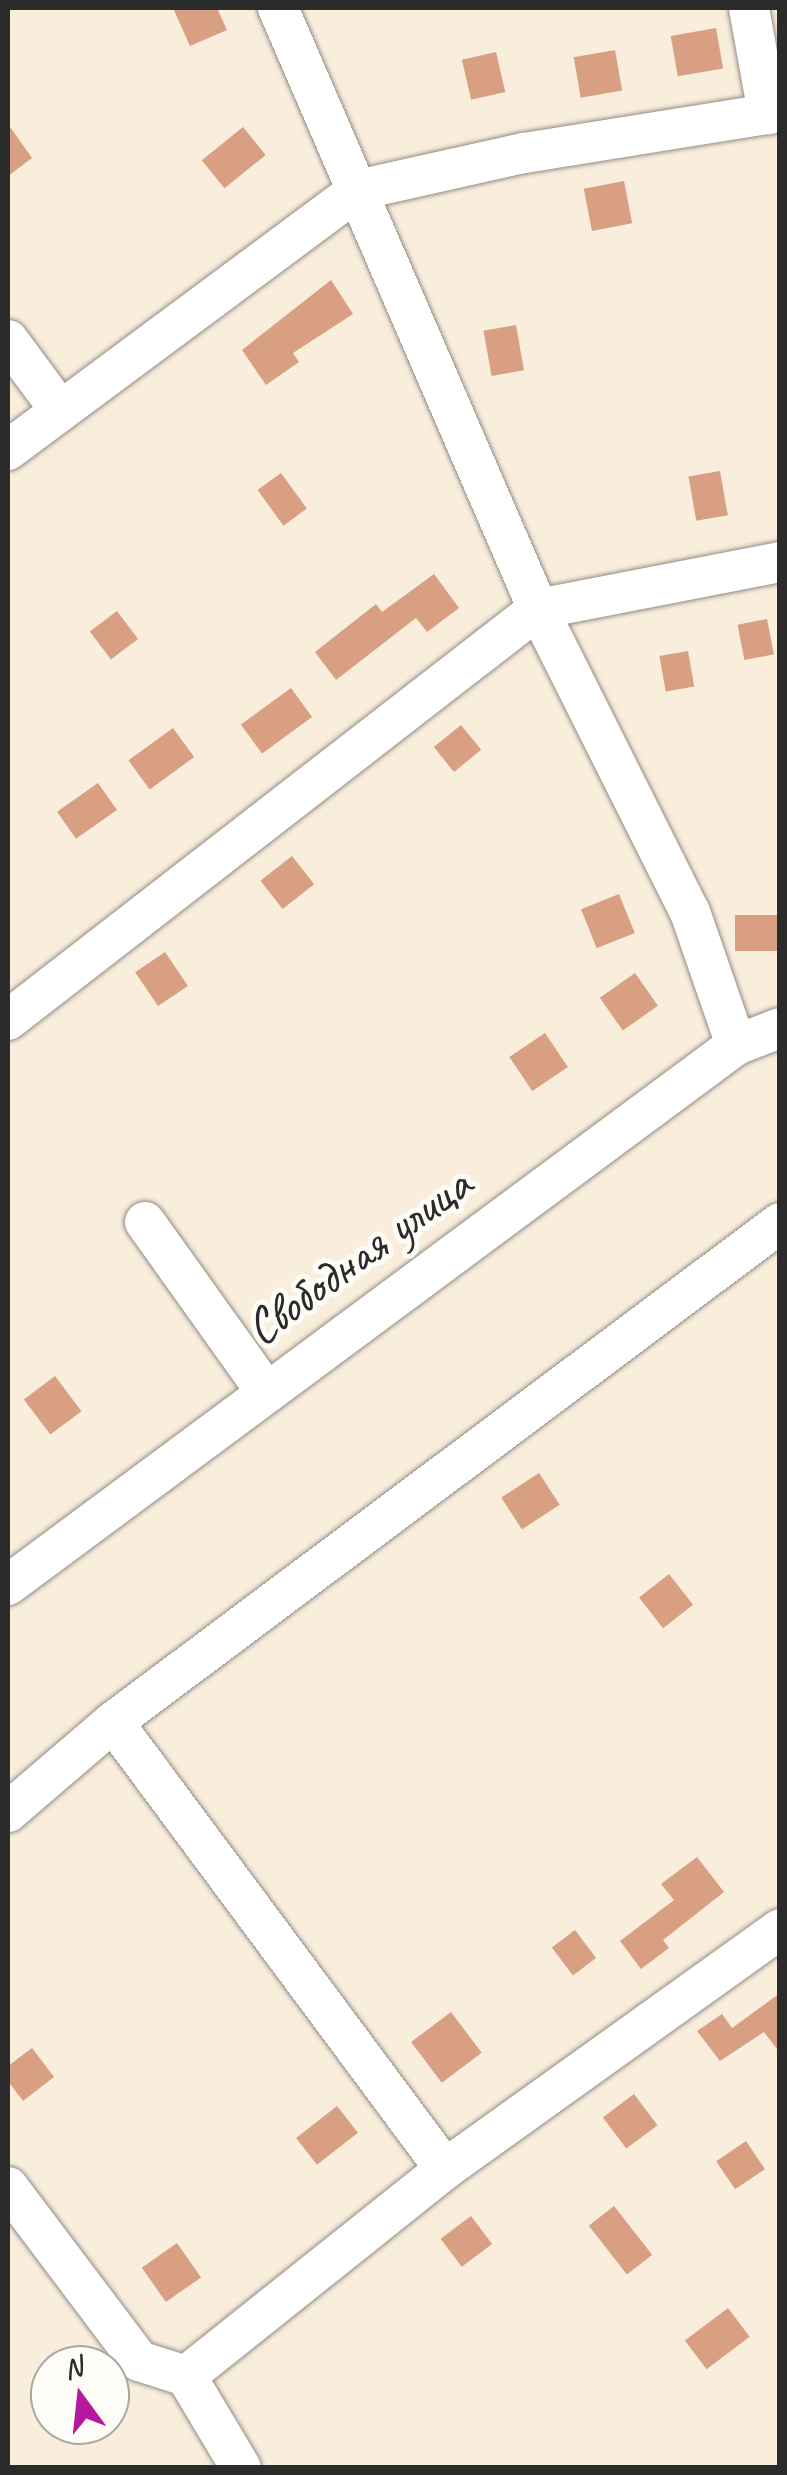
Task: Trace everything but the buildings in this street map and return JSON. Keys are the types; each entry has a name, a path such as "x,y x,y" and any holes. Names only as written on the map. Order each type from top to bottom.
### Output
{"street":[{"path":"278,8 538,609 690,912 736,1045"},
{"path":"8,450 358,190 524,153 774,113 750,8"},
{"path":"8,340 60,410"},
{"path":"8,1020 538,609 780,562"},
{"name":"Свободная улица","path":"8,1585 264,1389 736,1045 780,1028"},
{"path":"145,1222 264,1389"},
{"path":"8,1812 113,1722 780,1223"},
{"path":"113,1722 446,2169"},
{"path":"186,2376 446,2169 780,1928"},
{"path":"8,2187 139,2362 186,2376 241,2468"}]}
